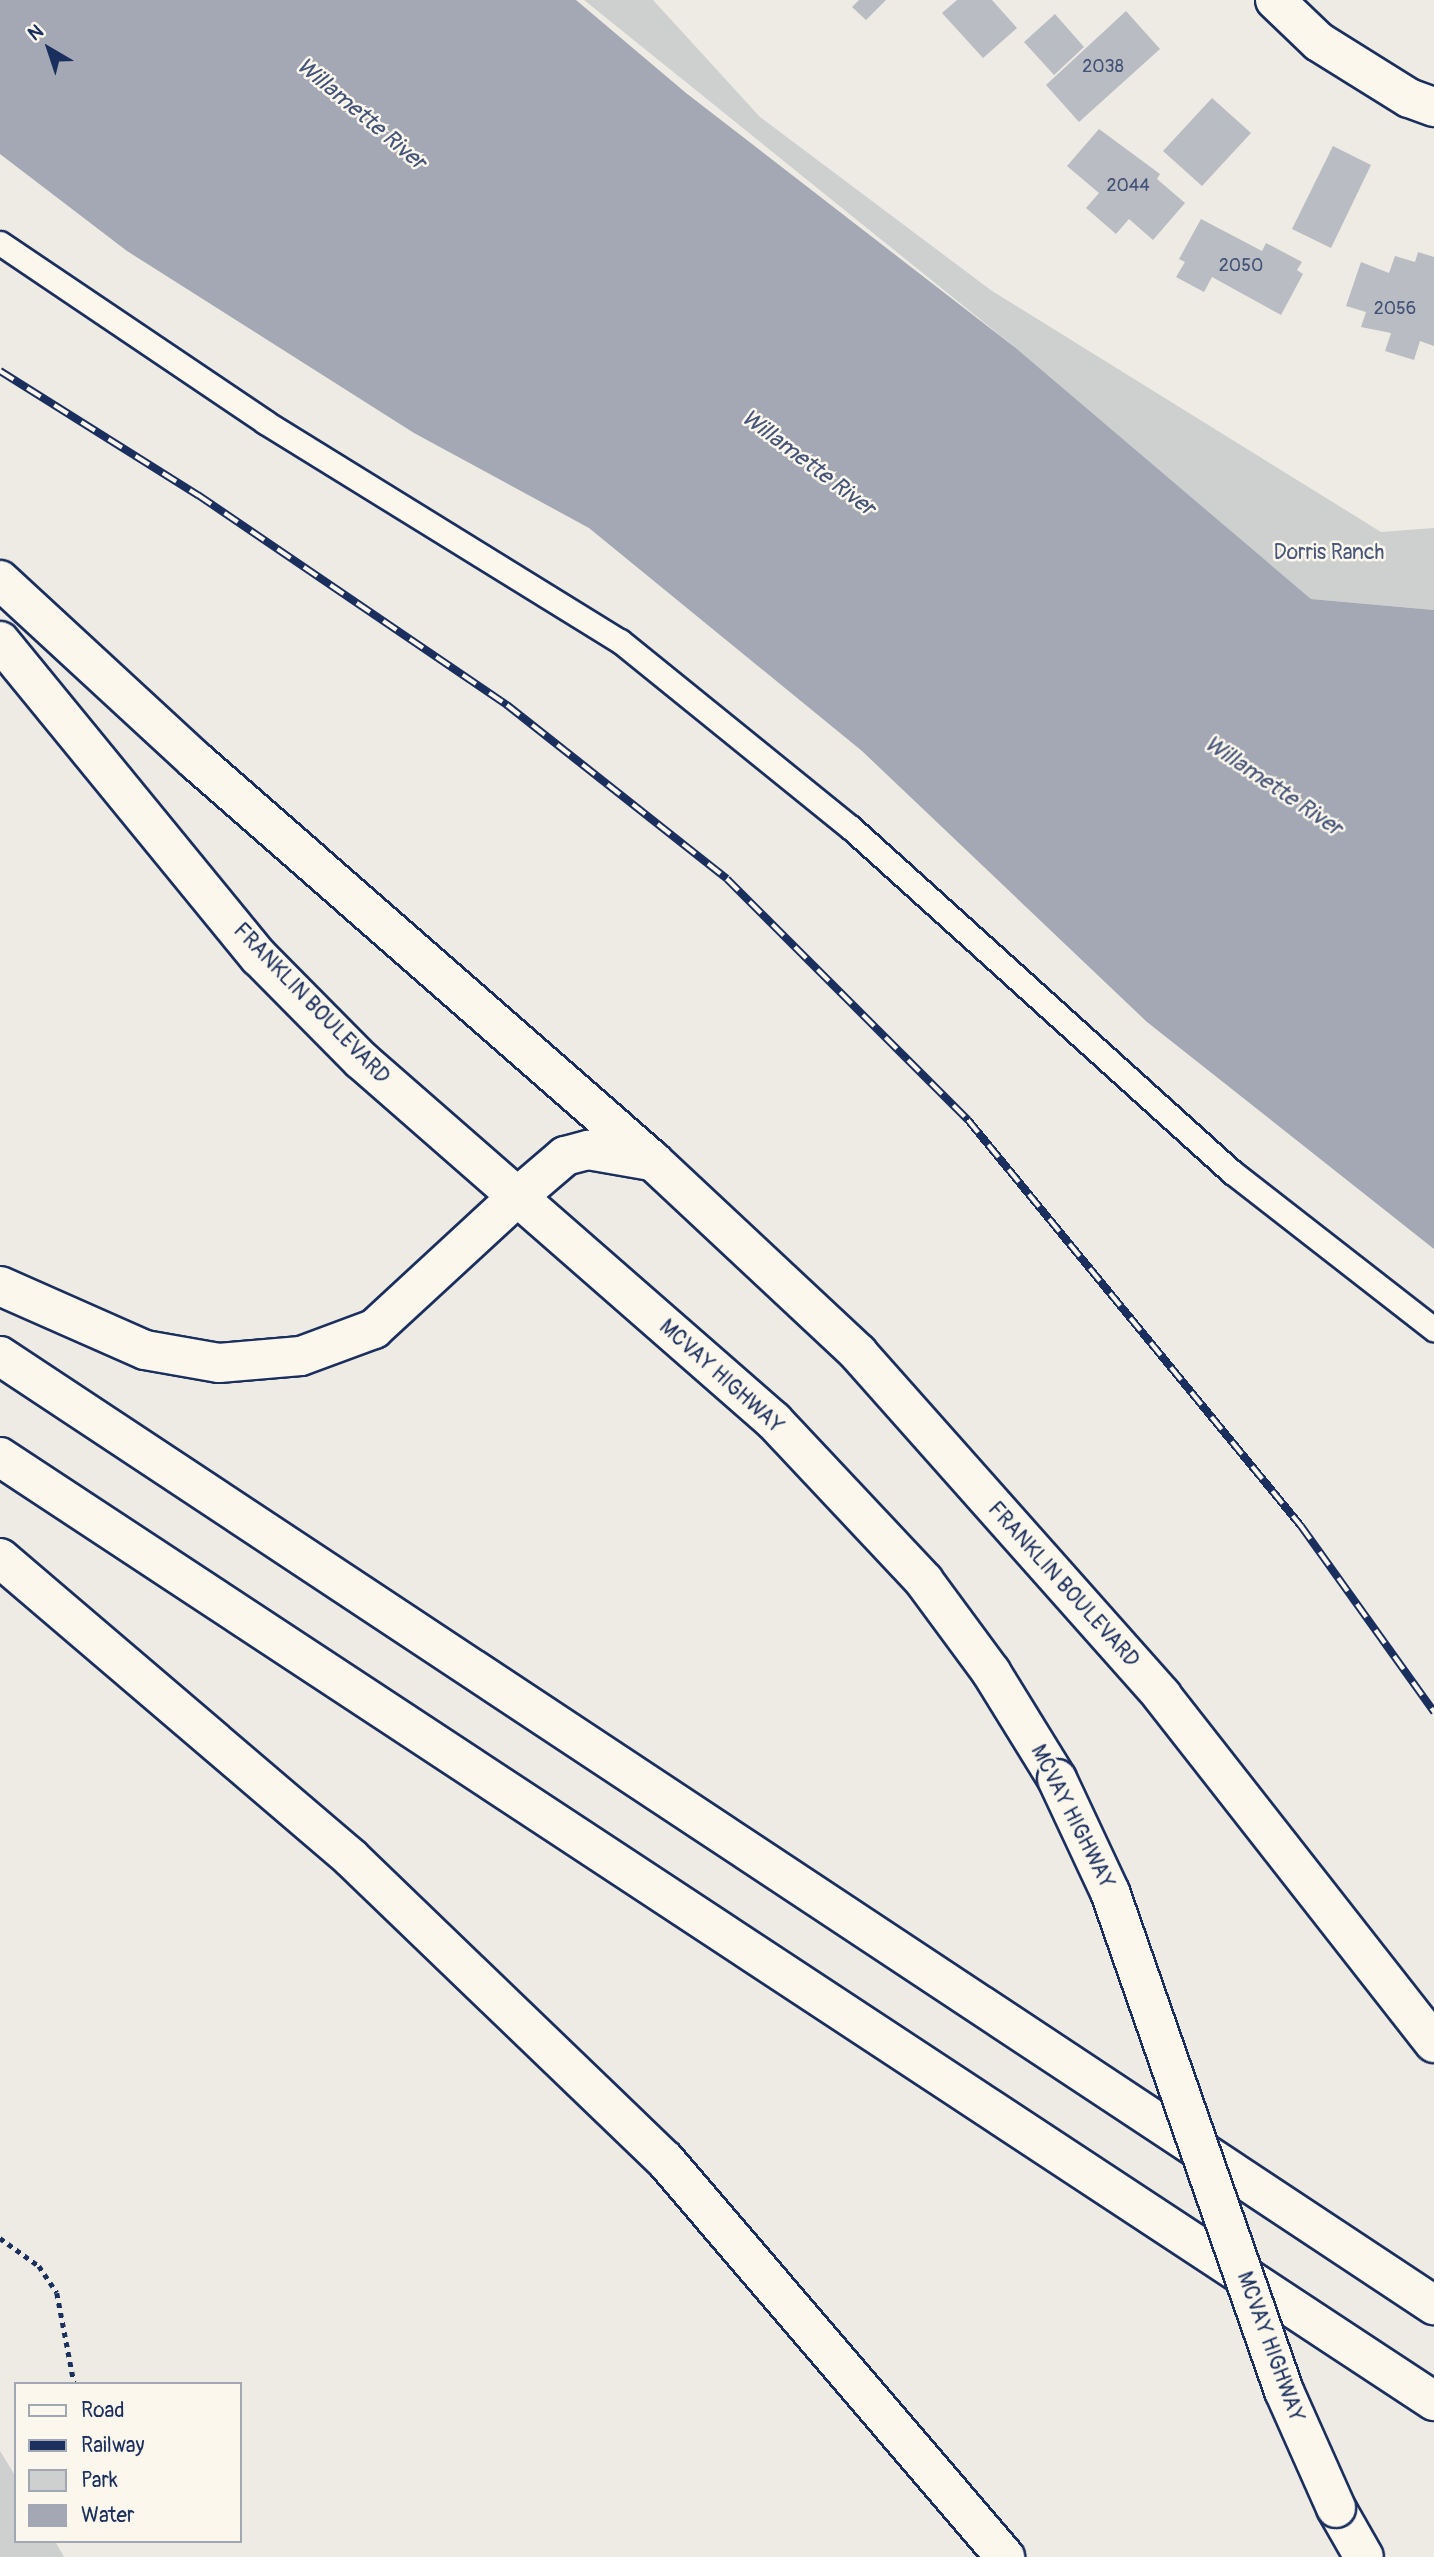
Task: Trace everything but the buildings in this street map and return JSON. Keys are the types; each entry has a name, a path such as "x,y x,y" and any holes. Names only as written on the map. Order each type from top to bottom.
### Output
{"main road":[{"path":"1275,0 1319,41 1409,98 1434,107"},
{"name":"FRANKLIN BOULEVARD","path":"0,579 195,760 653,1161 858,1353 1144,1675 1434,2043"},
{"name":"FRANKLIN BOULEVARD","path":"0,641 258,957 360,1060 516,1198"},
{"path":"0,1286 145,1350 219,1363 301,1356 374,1329 565,1156 588,1150 653,1161"},
{"name":"MCVAY HIGHWAY","path":"516,1198 774,1420 915,1571 991,1672 1058,1779 1110,1892 1284,2391 1336,2508 1364,2557"},
{"path":"0,1356 1434,2305"},
{"path":"0,1457 168,1563 1434,2401"},
{"path":"0,1558 351,1858 665,2160 1004,2557"}],"lane":[{"path":"0,243 265,422 620,641 850,827 1232,1172 1434,1329"}],"path":[{"path":"0,2238 38,2266 57,2292 74,2382"}],"green space":[{"name":"Dorris Ranch","path":"584,0 653,0 760,117 992,291 1381,532 1434,528 1434,610 1311,599 1017,349"},
{"path":"0,2451 14,2474 14,2543 56,2543 64,2557 0,2557"}],"water":[{"name":"Willamette River","path":"0,0 576,0 686,93 1017,349 1311,599 1434,610 1434,1249 1147,1022 862,751 589,528 414,433 127,251 0,154"}],"railway":[{"path":"0,371 198,495 507,705 727,879 968,1120 1301,1526 1434,1712"}]}
